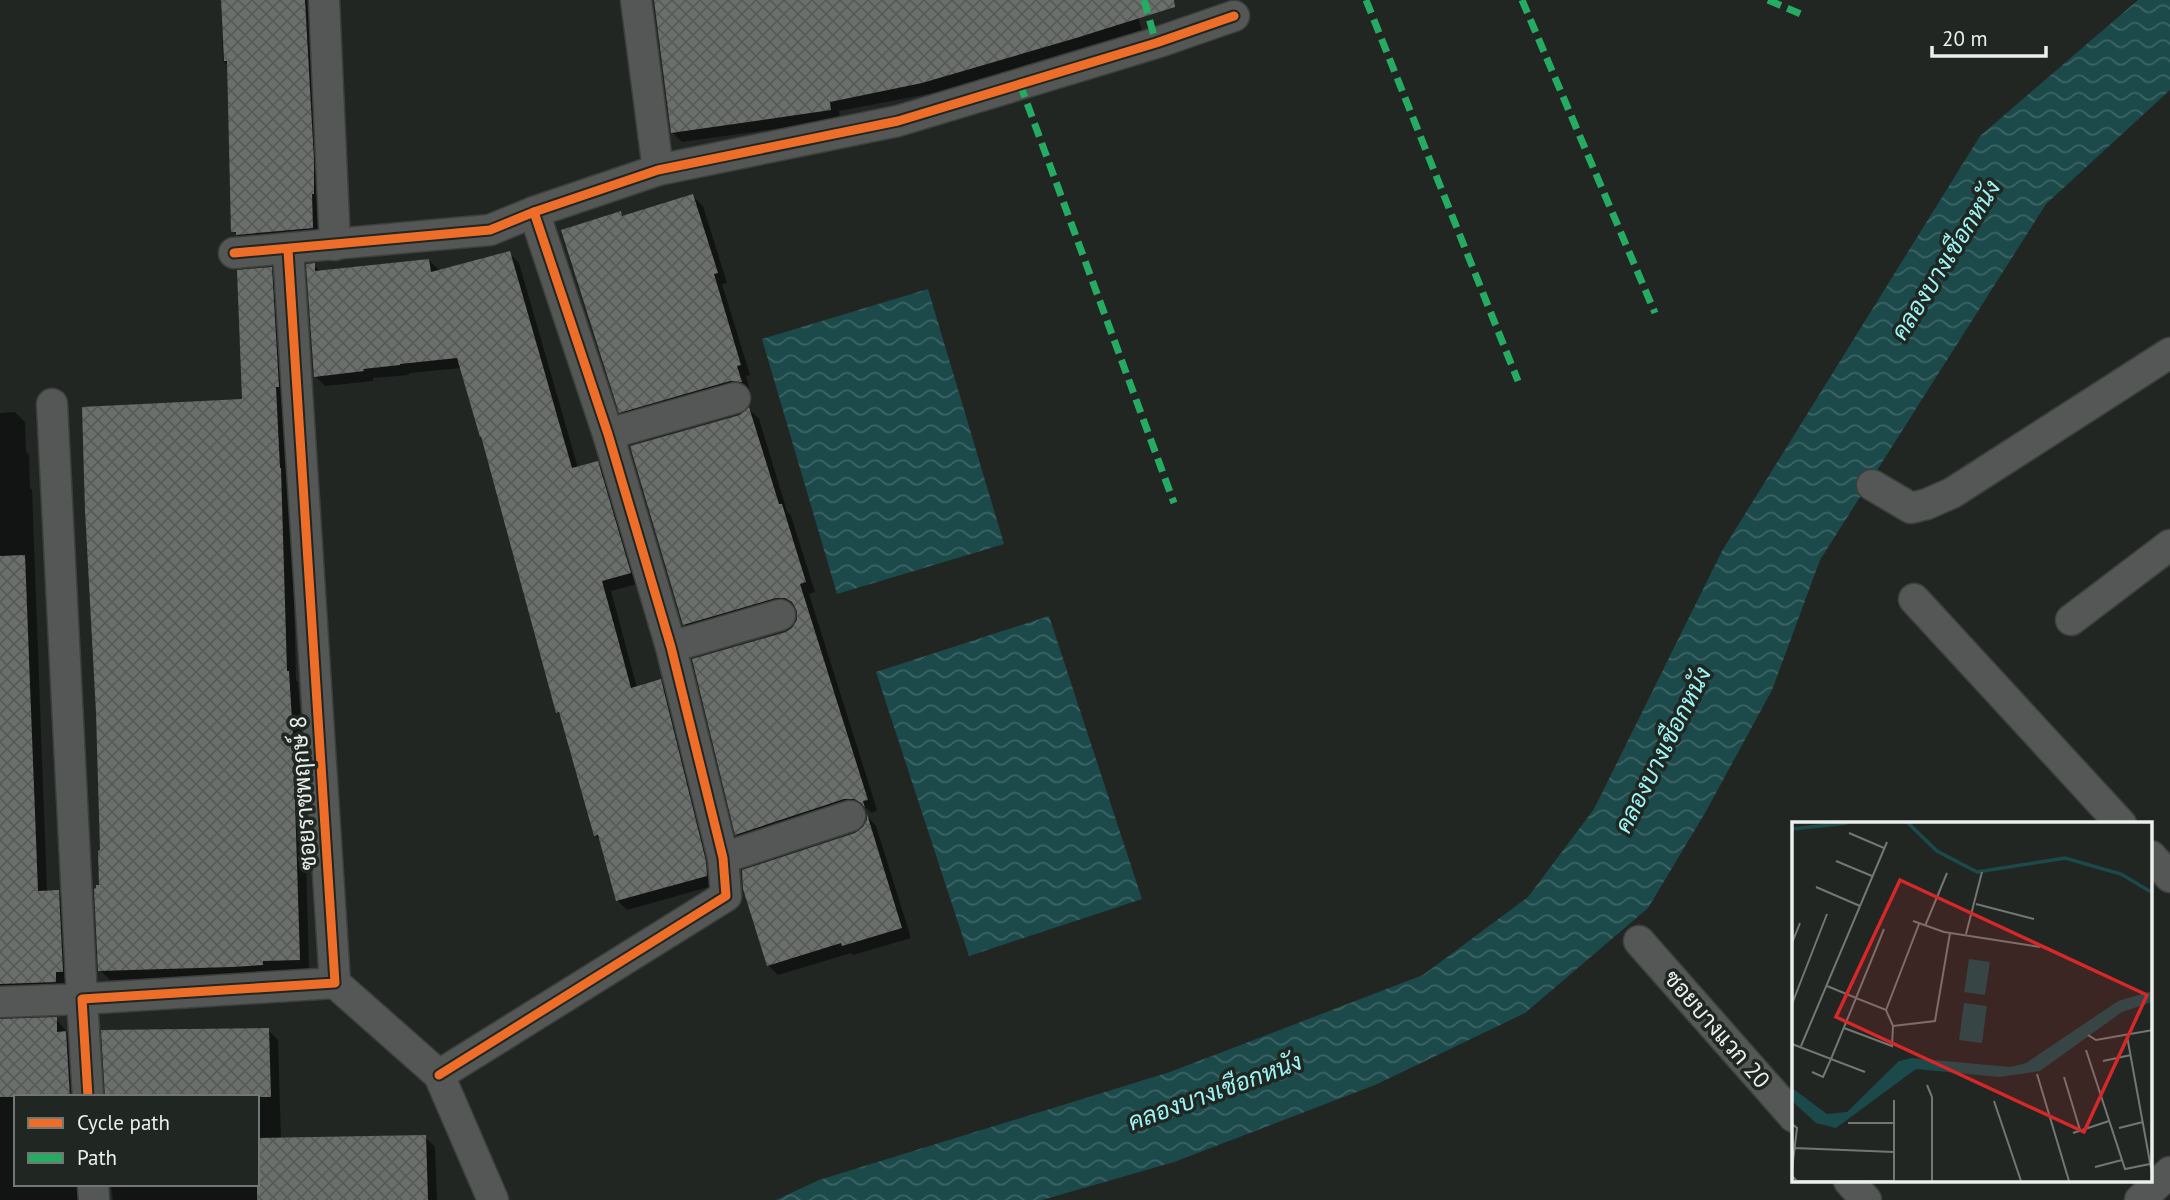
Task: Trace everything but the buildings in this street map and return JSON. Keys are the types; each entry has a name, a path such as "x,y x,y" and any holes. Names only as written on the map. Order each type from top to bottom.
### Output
{"street":[{"path":"324,0 335,245"},
{"path":"636,0 658,170"},
{"path":"234,253 490,230 534,212 658,170 898,121 1156,43 1234,16"},
{"path":"439,1075 726,896 723,858 671,647 608,434 534,212"},
{"name":"ซอยราชพฤกษ์ 8","path":"288,250 335,983"},
{"path":"1872,485 1911,508 1927,504 1952,493 2168,361"},
{"path":"608,434 734,398"},
{"path":"52,404 88,1095"},
{"path":"2071,620 2170,545"},
{"path":"1914,599 2119,822"},
{"path":"671,647 780,615"},
{"path":"723,858 850,816"},
{"path":"2152,857 2170,877"},
{"name":"ซอยบางแวก 20","path":"1639,941 1792,1115"},
{"path":"0,1002 335,983 439,1075 493,1200"},
{"path":"2135,1193 2170,1172"},
{"path":"1851,1182 1866,1200"}],"water":[{"name":"คลองบางเชือกหนัง","path":"2138,0 2170,0 2170,90 2046,204 1820,560 1772,690 1705,813 1648,908 1525,1013 1375,1085 1174,1162 1042,1200 776,1200 819,1180 1170,1072 1423,975 1528,897 1594,809 1722,551 1980,136"},
{"path":"928,289 1004,544 837,594 762,339"},
{"path":"1049,616 1142,899 969,956 876,672"}],"marked path":[{"path":"1144,0 1156,43"},
{"path":"1366,0 1518,381"},
{"path":"1522,0 1655,313"},
{"path":"1768,0 1803,15"},
{"path":"1020,84 1174,503"}],"cycle path":[{"path":"234,253 490,230 534,212 658,170 898,121 1156,43 1234,16"},
{"path":"439,1075 726,896 723,858 671,647 608,434 534,212"},
{"path":"88,1095 82,999 335,983 288,250"}]}
